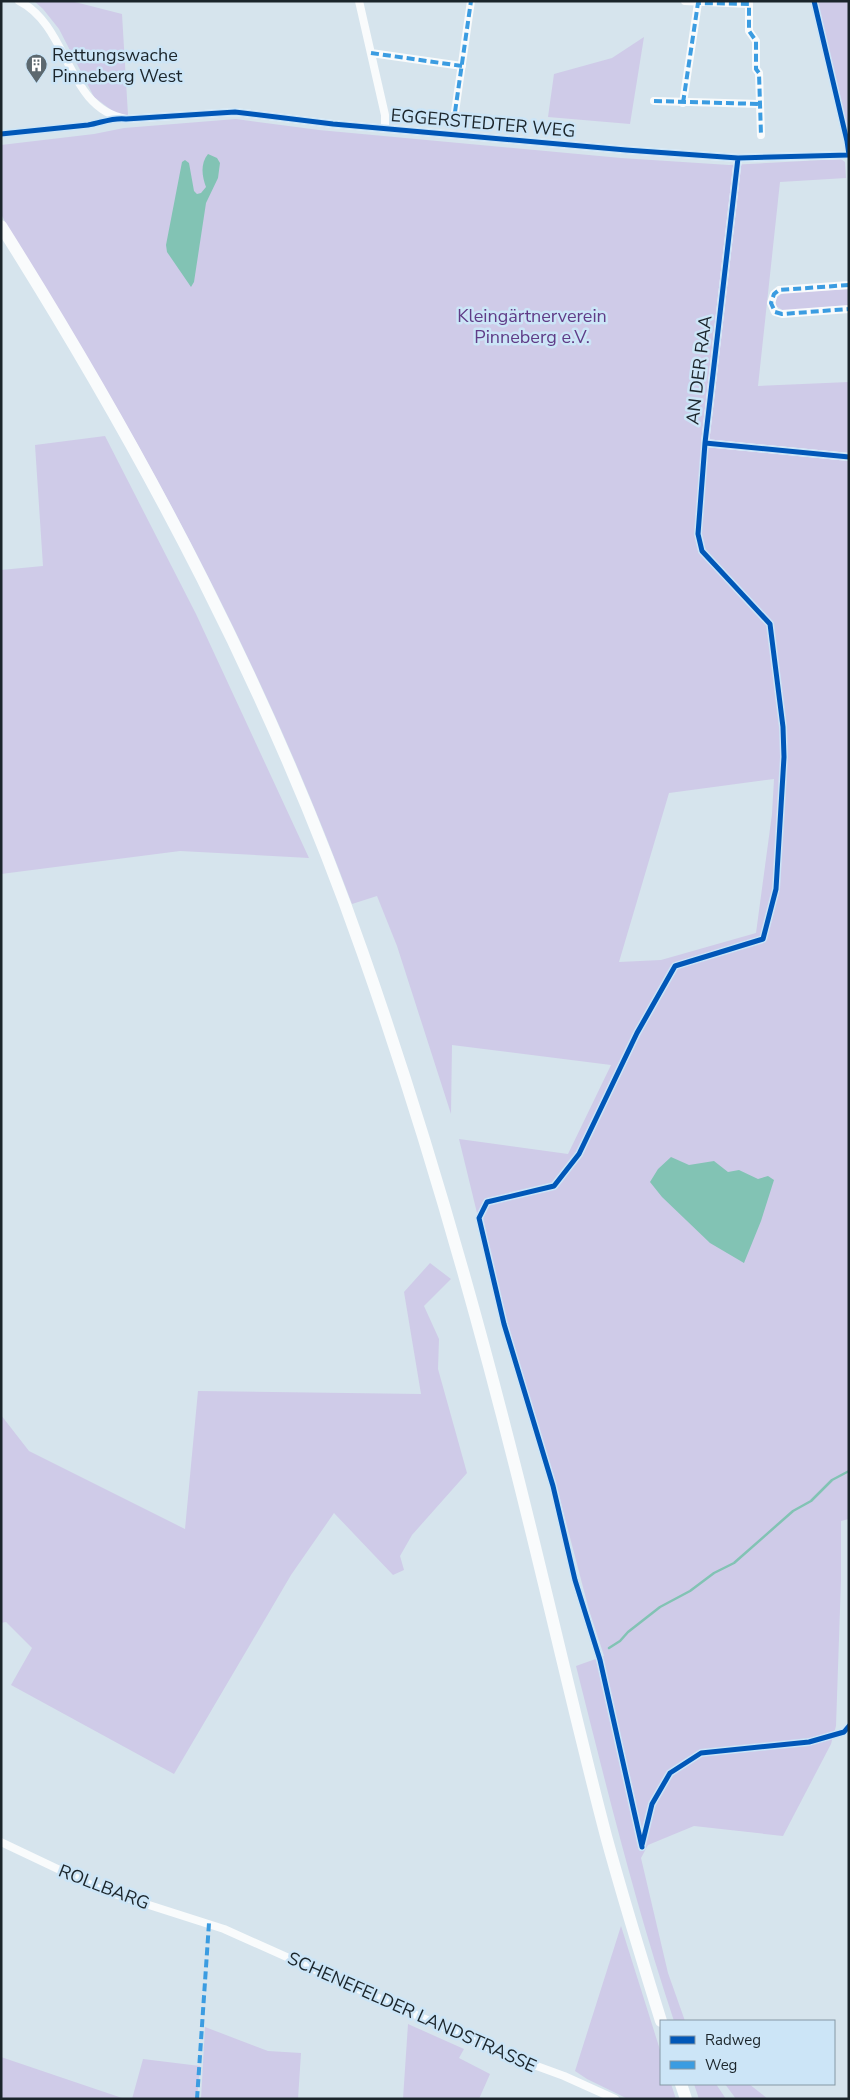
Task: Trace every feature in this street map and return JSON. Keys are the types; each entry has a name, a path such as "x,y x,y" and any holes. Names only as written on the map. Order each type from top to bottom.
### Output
{"main road":[{"path":"1,226 56,312 139,458 215,599 278,735 322,843 359,942 411,1098 465,1279 516,1469 607,1839 661,2020"},
{"path":"681,2085 686,2099"}],"street":[{"name":"EGGERSTEDTER WEG","path":"19,1 40,17 53,33 83,90 105,112 115,117 126,119 235,112 290,119 626,150 738,158 849,156"},
{"path":"359,1 385,115 385,128"},
{"path":"455,112 472,1"},
{"path":"685,1 749,4 749,31 756,41 756,69 759,73 761,135"},
{"path":"683,103 698,3"},
{"path":"371,53 462,66"},
{"path":"654,101 760,104"},
{"name":"AN DER RAA","path":"738,158 705,443 849,457"},
{"path":"849,285 779,290 774,294 771,303 775,312 782,314 849,309"},
{"name":"ROLLBARG","path":"1,1842 102,1890 209,1923"},
{"name":"SCHENEFELDER LANDSTRASSE","path":"209,1923 501,2053 564,2076 615,2099"}],"green space":[{"path":"34,1 71,1 122,14 128,115 118,115 94,97 59,29"},
{"path":"810,1 849,1 849,139 843,137"},
{"path":"644,37 630,124 548,117 554,74 612,58"},
{"name":"Kleingärtnerverein Pinneberg e.V.","path":"236,119 319,130 621,158 729,165 841,159 845,162 846,178 780,182 758,386 849,382 849,1519 841,1521 836,1726 831,1744 783,1836 694,1826 648,1845 641,1858 668,1973 685,2020 674,2020 634,1889 598,1755 576,1666 604,1656 589,1610 556,1484 504,1324 459,1139 568,1154 611,1065 452,1045 451,1114 397,946 377,896 352,904 318,817 281,731 201,562 112,399 14,239 1,214 1,145 94,134 124,128","holes":["774,779 772,814 756,933 661,960 619,962 669,793"]},
{"path":"849,289 849,306 784,311 776,306 776,298 783,293"},
{"path":"105,436 196,614 309,858 180,851 1,874 1,570 43,566 35,445"},
{"path":"430,1263 451,1279 424,1306 439,1339 438,1369 467,1473 412,1535 400,1556 404,1570 393,1575 334,1513 291,1575 174,1774 11,1685 32,1648 6,1622 1,1623 1,1415 29,1451 185,1529 198,1391 421,1394 404,1292"},
{"path":"621,1926 660,2050 660,2085 671,2085 676,2099 628,2099 575,2071"},
{"path":"408,2024 464,2049 459,2058 490,2074 479,2099 403,2099"},
{"path":"205,2027 268,2051 301,2053 298,2099 201,2099"},
{"path":"1,2057 125,2099 1,2099"},
{"path":"143,2059 200,2066 197,2099 132,2099"},
{"path":"694,2085 717,2085 726,2099 699,2099"},
{"path":"726,2085 750,2085 768,2099 736,2099"}],"shaded area":[{"path":"208,154 217,158 220,163 218,178 206,203 194,282 191,287 167,252 166,245 182,162 185,160 189,163 194,191 197,194 201,193 206,187 202,170"},
{"path":"671,1157 689,1165 714,1161 728,1172 739,1170 758,1179 768,1176 774,1180 761,1221 744,1263 710,1243 662,1197 650,1182 658,1169"}],"waterway":[{"path":"609,1648 660,1607 690,1591 714,1573 734,1563 793,1511 811,1501 832,1480 849,1471"}],"marked path":[{"path":"455,112 471,1"},
{"path":"683,103 698,3 749,4 749,31 756,41 756,69 759,73 761,135"},
{"path":"371,53 462,66"},
{"path":"654,101 760,104"},
{"path":"849,285 779,290 774,294 771,303 775,312 782,314 849,309"},
{"path":"197,2099 209,1923"}],"cycle path":[{"path":"1,134 88,125 116,119 235,112 333,124 738,158 849,155 814,1"},
{"path":"642,1847 600,1660 575,1580 553,1486 504,1324 479,1218 487,1202 554,1186 579,1154 637,1033 675,966 763,939 776,889 784,757 783,727 770,624 702,551 698,534 705,443 738,158"},
{"path":"705,443 849,457"},
{"path":"642,1845 652,1804 670,1773 701,1753 809,1742 844,1732 849,1726"}],"place":[{"name":"Rettungswache Pinneberg West","path":"36,84"}]}
